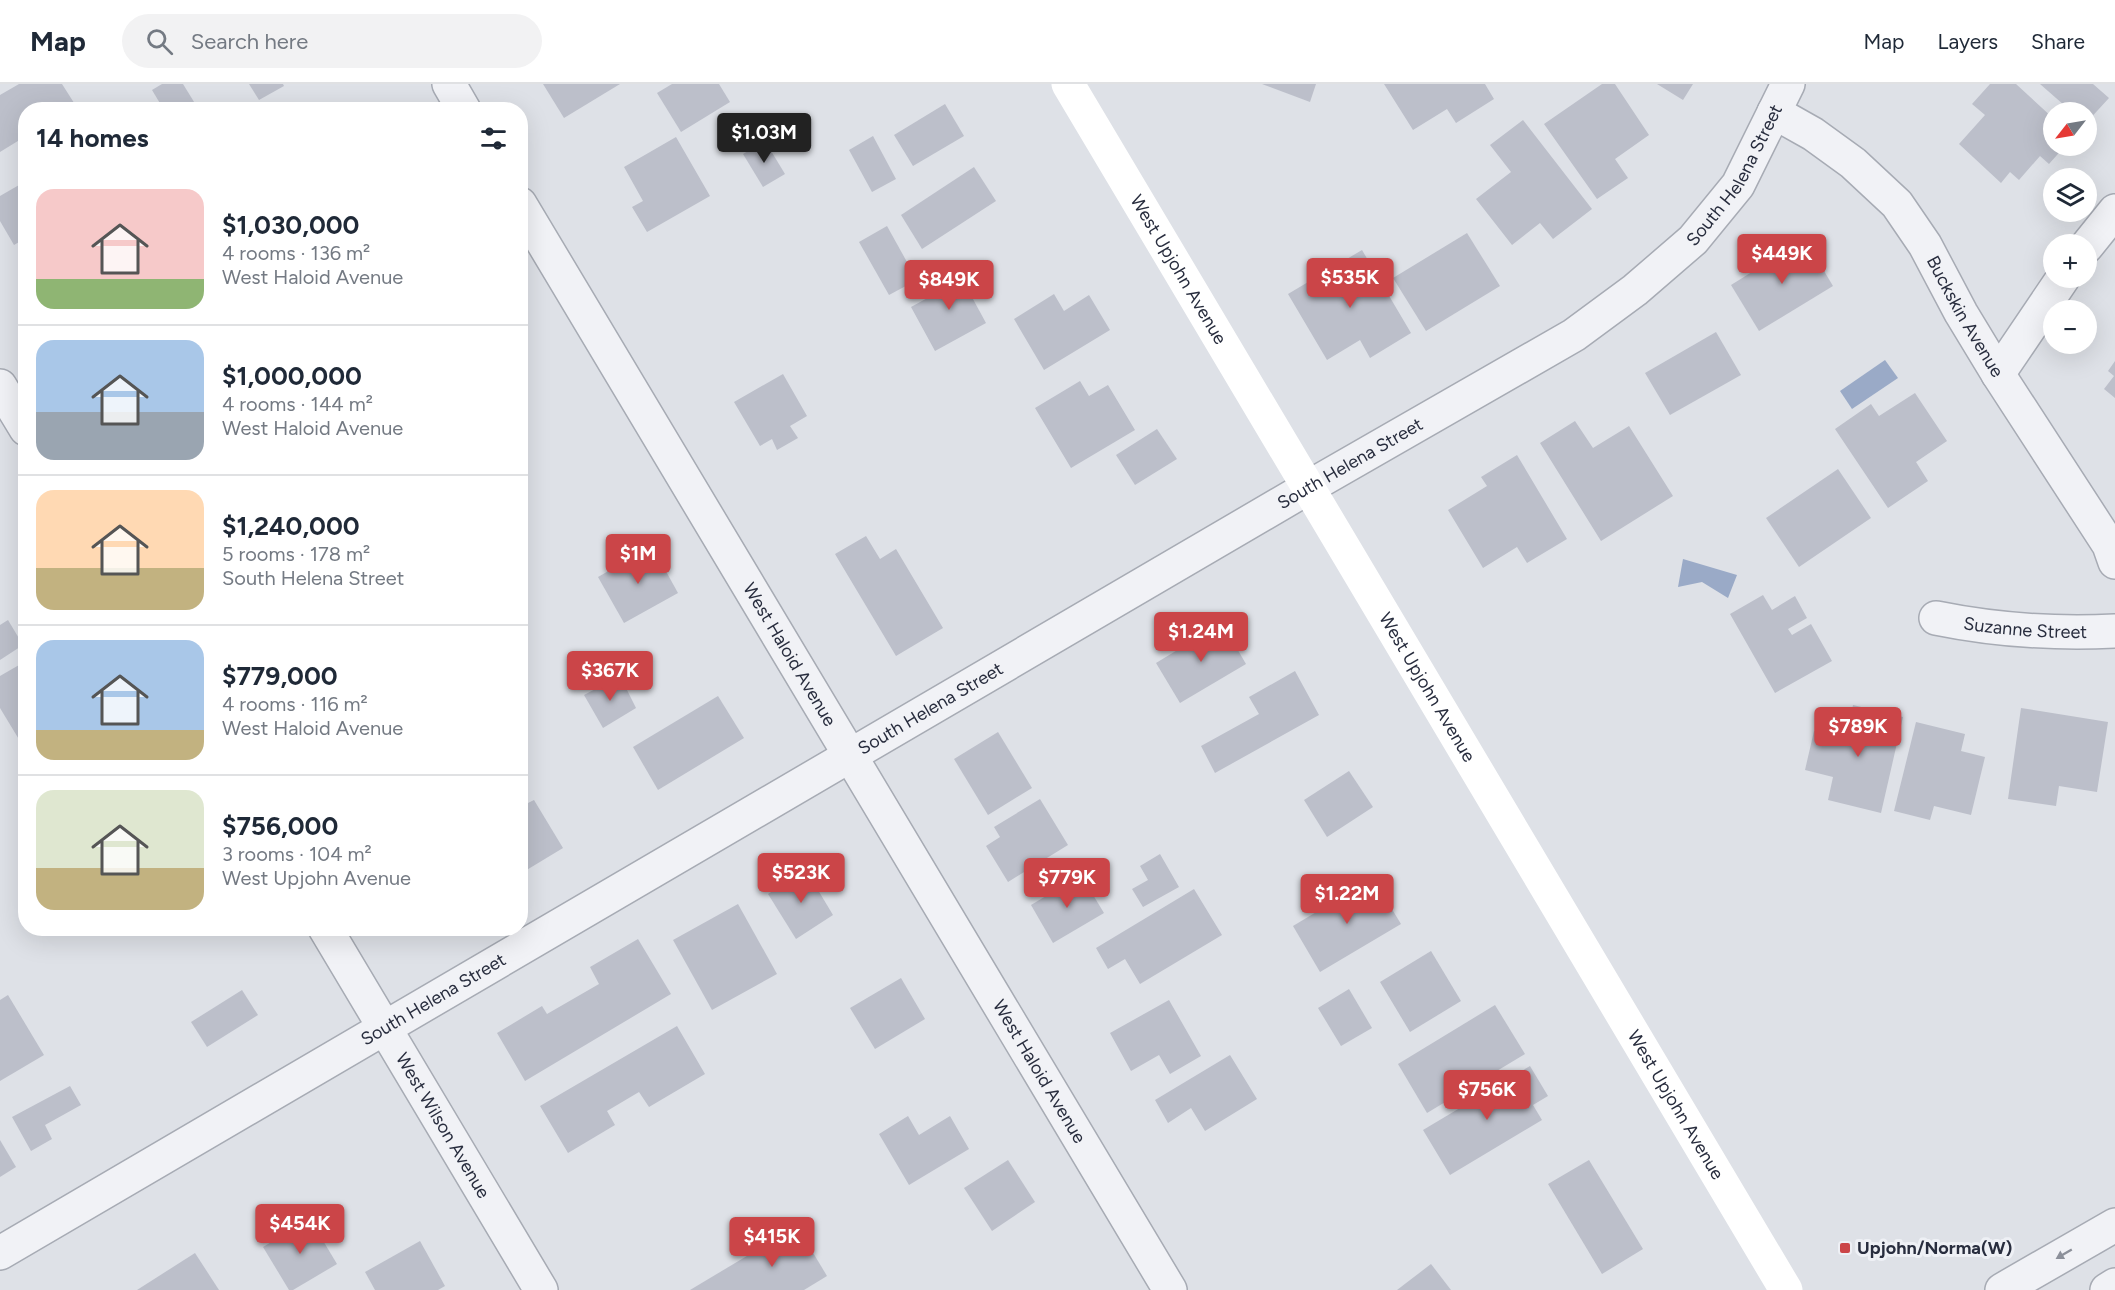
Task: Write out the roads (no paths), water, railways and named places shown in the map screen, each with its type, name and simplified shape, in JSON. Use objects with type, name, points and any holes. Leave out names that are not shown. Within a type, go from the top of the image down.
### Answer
[{"type":"main road","name":"West Upjohn Avenue","points":[[1068,84],[1786,1290]]},
{"type":"street","points":[[449,84],[459,102]]},
{"type":"street","name":"South Helena Street","points":[[0,1253],[1309,487],[1574,335],[1635,290],[1693,240],[1738,185],[1781,98]]},
{"type":"street","name":"Buckskin Avenue","points":[[1781,98],[1813,134],[1853,163],[1897,204],[1925,245],[1961,313],[1998,374],[2109,545],[2115,562]]},
{"type":"street","points":[[2096,234],[2115,211]]},
{"type":"street","name":"West Haloid Avenue","points":[[528,217],[1170,1290]]},
{"type":"street","points":[[1998,374],[2056,288]]},
{"type":"street","points":[[0,386],[18,416]]},
{"type":"street","name":"Suzanne Street","points":[[1936,618],[2000,628],[2076,633],[2115,631]]},
{"type":"street","name":"West Wilson Avenue","points":[[330,936],[542,1290]]},
{"type":"street","points":[[2002,1290],[2115,1225]]},
{"type":"street","points":[[2107,1290],[2115,1285]]},
{"type":"water","points":[[1885,360],[1898,378],[1852,409],[1840,391]]},
{"type":"water","points":[[1683,559],[1737,575],[1728,598],[1702,582],[1678,587]]},
{"type":"place","name":"Upjohn/Norma(W)","points":[[1845,1248]]}]
